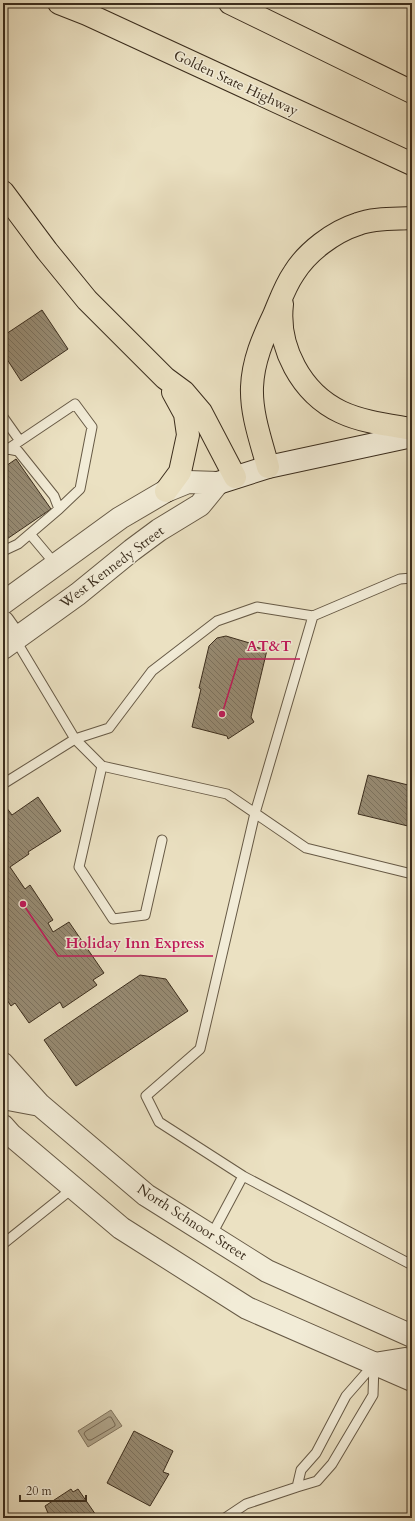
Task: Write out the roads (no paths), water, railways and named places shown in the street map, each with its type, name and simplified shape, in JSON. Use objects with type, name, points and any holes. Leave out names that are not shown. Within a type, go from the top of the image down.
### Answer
[{"type":"highway","name":"Golden State Highway","points":[[59,3],[87,14],[412,164]]},
{"type":"highway","points":[[230,3],[412,92]]},
{"type":"highway","points":[[3,192],[47,251],[87,300],[165,378],[184,392],[200,412],[227,480]]},
{"type":"highway","points":[[268,467],[254,415],[252,388],[254,366],[263,339],[294,273],[310,254],[332,236],[358,224],[389,219],[412,218]]},
{"type":"highway","points":[[283,294],[280,318],[283,336],[289,357],[302,380],[320,398],[340,412],[365,420],[412,429]]},
{"type":"highway","points":[[165,378],[185,414],[188,435],[180,472],[166,491]]},
{"type":"street","points":[[3,603],[120,518],[166,491],[188,482],[227,480],[268,467],[412,436]]},
{"type":"street","name":"West Kennedy Street","points":[[9,644],[78,594],[159,530],[188,514],[200,505],[227,480]]},
{"type":"street","points":[[3,622],[9,644]]},
{"type":"street","name":"North Schnoor Street","points":[[3,1064],[40,1105],[146,1195],[267,1271],[411,1332]]},
{"type":"street","points":[[3,1094],[8,1099],[40,1105]]},
{"type":"street","points":[[3,1126],[10,1135],[121,1228],[247,1308],[412,1380]]},
{"type":"street","points":[[374,1364],[405,1359],[412,1361]]},
{"type":"lane","points":[[3,551],[18,544],[59,510],[80,489],[92,427],[75,404],[5,450]]},
{"type":"lane","points":[[3,417],[20,441]]},
{"type":"lane","points":[[5,450],[18,451],[54,496],[59,510]]},
{"type":"lane","points":[[30,534],[56,564]]},
{"type":"lane","points":[[3,784],[75,739],[109,728],[152,671],[216,621],[257,607],[313,616],[400,579],[412,578]]},
{"type":"lane","points":[[313,616],[255,813],[200,1049],[146,1096],[159,1122],[243,1176],[412,1265]]},
{"type":"lane","points":[[9,644],[75,739],[102,766],[227,794],[306,848],[412,874]]},
{"type":"lane","points":[[102,766],[79,867],[113,919],[145,916],[162,840]]},
{"type":"lane","points":[[211,1236],[243,1176]]},
{"type":"lane","points":[[3,1244],[73,1188]]},
{"type":"lane","points":[[297,1487],[302,1470],[316,1453],[346,1396],[374,1364]]},
{"type":"lane","points":[[225,1518],[246,1504],[317,1481],[332,1464],[372,1395],[374,1364]]},
{"type":"water","points":[[111,1410],[122,1426],[88,1447],[78,1431]]},
{"type":"place","name":"AT&T","points":[[222,714]]},
{"type":"place","name":"Holiday Inn Express","points":[[23,904]]}]
